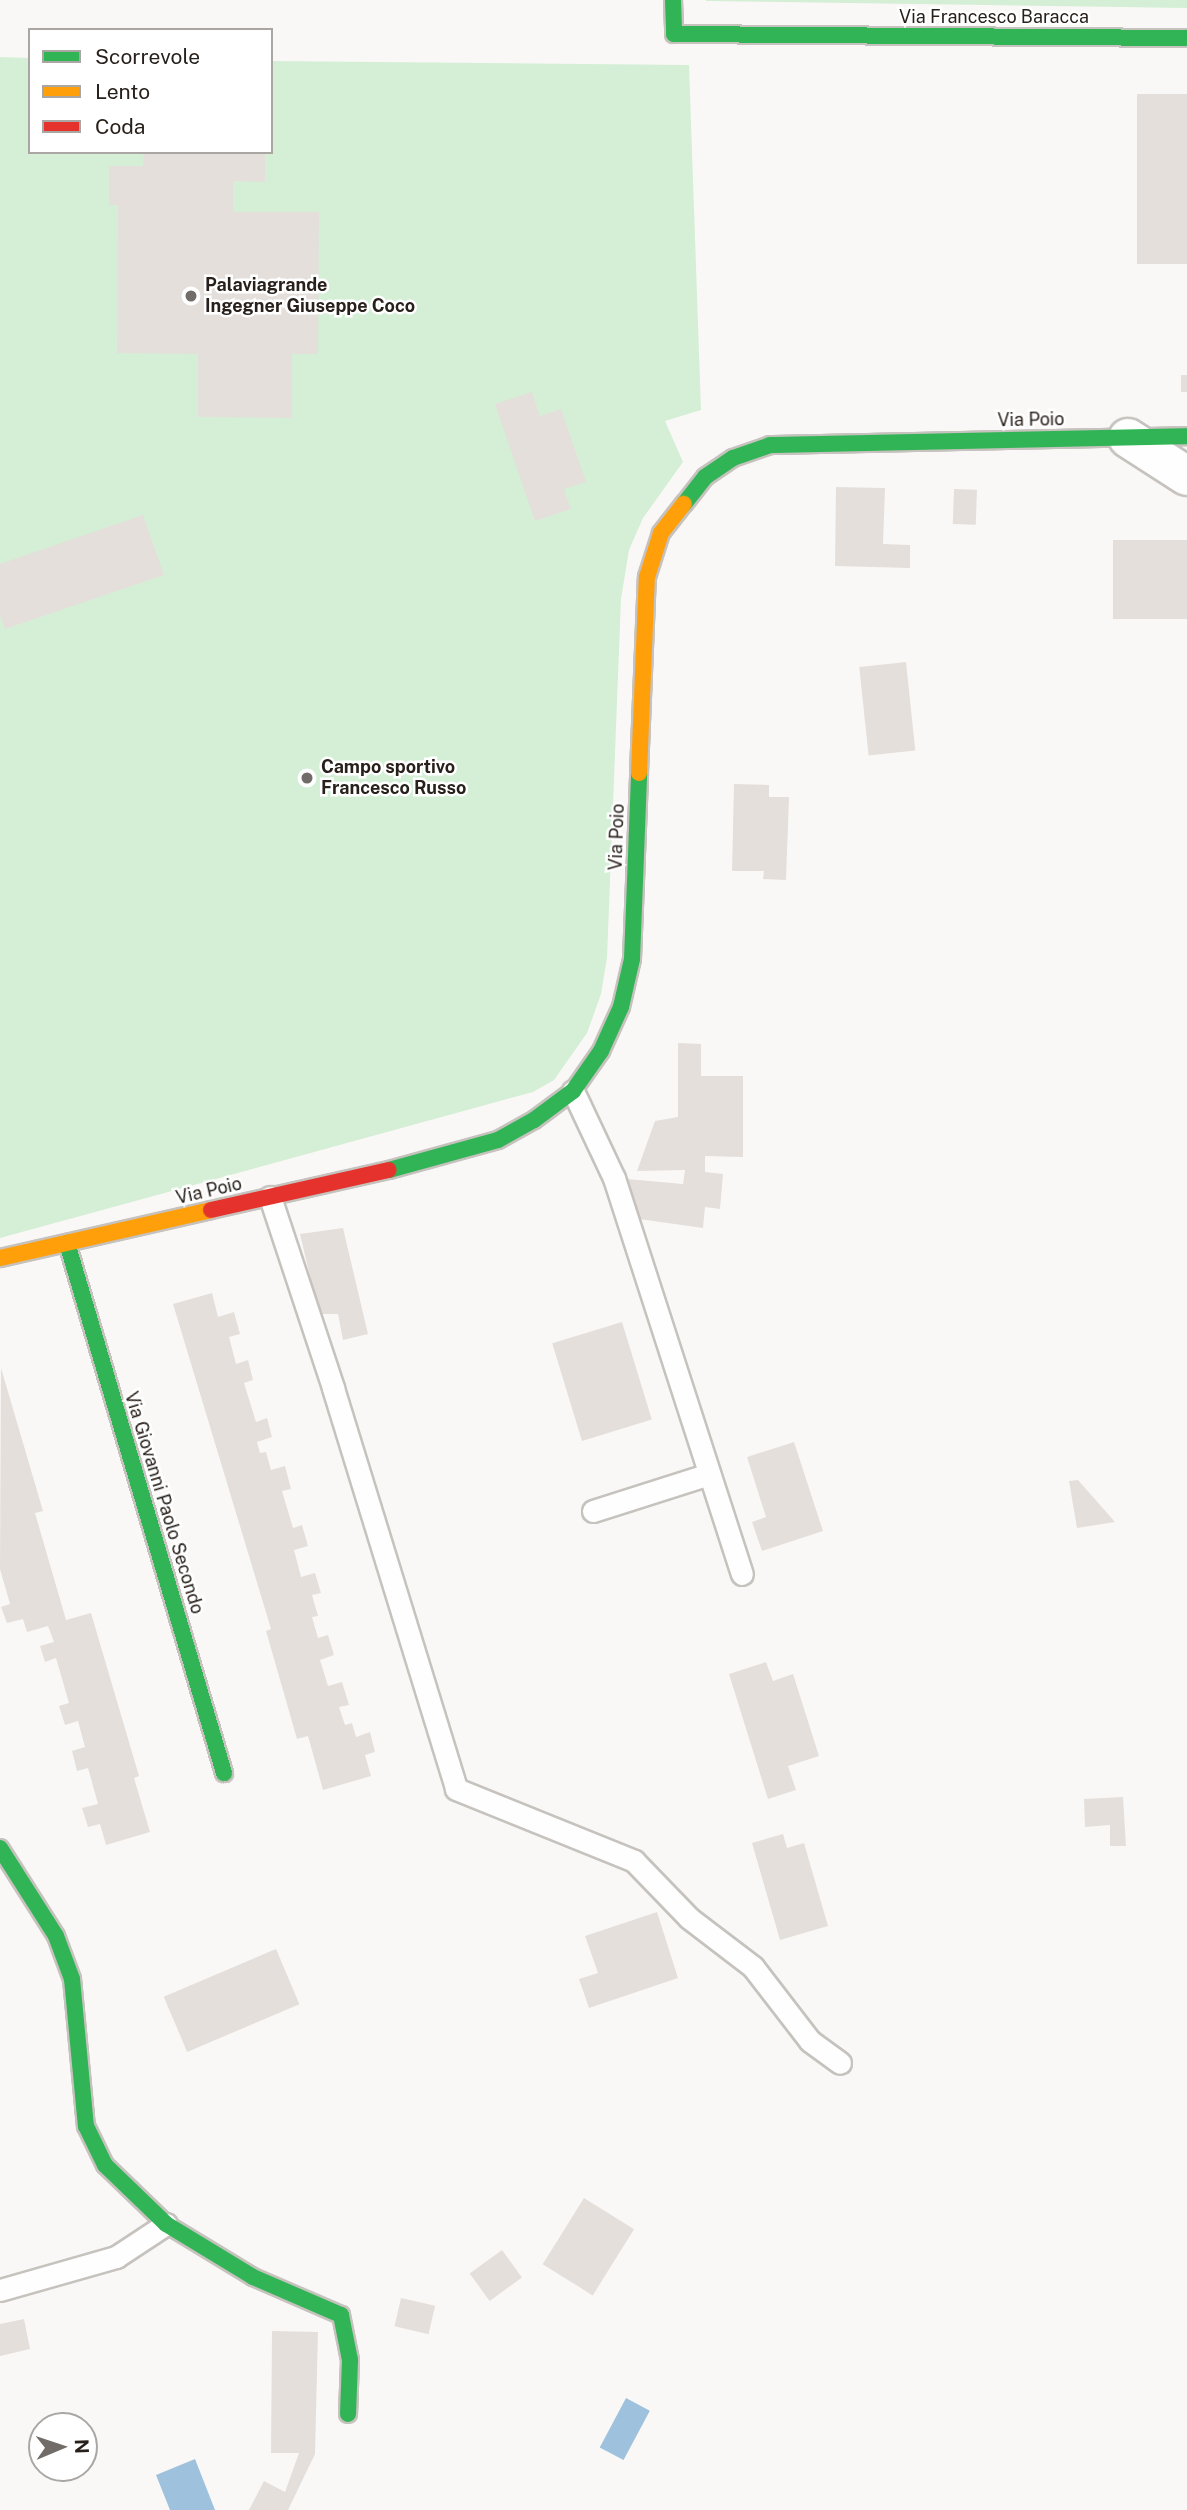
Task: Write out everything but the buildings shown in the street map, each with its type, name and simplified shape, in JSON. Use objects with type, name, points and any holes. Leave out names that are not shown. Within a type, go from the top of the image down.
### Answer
[{"type":"street","name":"Via Francesco Baracca","points":[[673,0],[674,34],[1187,38]]},
{"type":"street","name":"Via Poio","points":[[0,1258],[449,1156],[498,1140],[534,1120],[573,1091],[606,1040],[621,1007],[632,960],[647,577],[661,533],[681,503],[705,477],[733,458],[770,444],[1187,436]]},
{"type":"street","points":[[1128,438],[1187,476]]},
{"type":"street","name":"Via Giovanni Paolo Secondo","points":[[66,1243],[224,1773]]},
{"type":"street","points":[[0,1847],[56,1936],[72,1979],[86,2126],[105,2165],[166,2224],[253,2277],[341,2315],[350,2360],[348,2414]]},
{"type":"lane","points":[[573,1091],[614,1178],[742,1574]]},
{"type":"lane","points":[[270,1197],[456,1789],[634,1861],[689,1918],[753,1967],[810,2041],[840,2063]]},
{"type":"lane","points":[[593,1511],[709,1474]]},
{"type":"lane","points":[[0,2290],[116,2257],[166,2224]]},
{"type":"green space","points":[[1187,0],[1187,8],[706,1]]},
{"type":"green space","name":"Campo sportivo Francesco Russo","points":[[0,57],[28,58],[28,154],[273,154],[273,61],[689,65],[701,410],[665,421],[683,462],[643,518],[629,550],[621,599],[607,958],[601,994],[587,1033],[554,1080],[533,1092],[0,1238]]},
{"type":"water","points":[[626,2398],[650,2411],[624,2460],[600,2447]]},
{"type":"water","points":[[195,2459],[215,2510],[170,2510],[156,2475]]},
{"type":"traffic: fast","points":[[673,0],[674,34],[1187,38]]},
{"type":"traffic: fast","points":[[684,504],[705,477],[733,458],[770,445],[1187,436]]},
{"type":"traffic: fast","points":[[389,1170],[498,1140],[534,1120],[573,1091],[601,1051],[621,1007],[632,959],[639,773]]},
{"type":"traffic: fast","points":[[67,1243],[224,1773]]},
{"type":"traffic: fast","points":[[0,1848],[56,1936],[72,1979],[86,2126],[105,2165],[166,2224],[253,2277],[341,2315],[350,2360],[348,2414]]},
{"type":"traffic: slow","points":[[639,773],[647,577],[661,533],[684,504]]},
{"type":"traffic: slow","points":[[0,1258],[211,1210]]},
{"type":"traffic: jam","points":[[211,1210],[389,1170]]},
{"type":"place","name":"Palaviagrande Ingegner Giuseppe Coco","points":[[191,296]]},
{"type":"place","name":"Campo sportivo Francesco Russo","points":[[307,778]]}]
